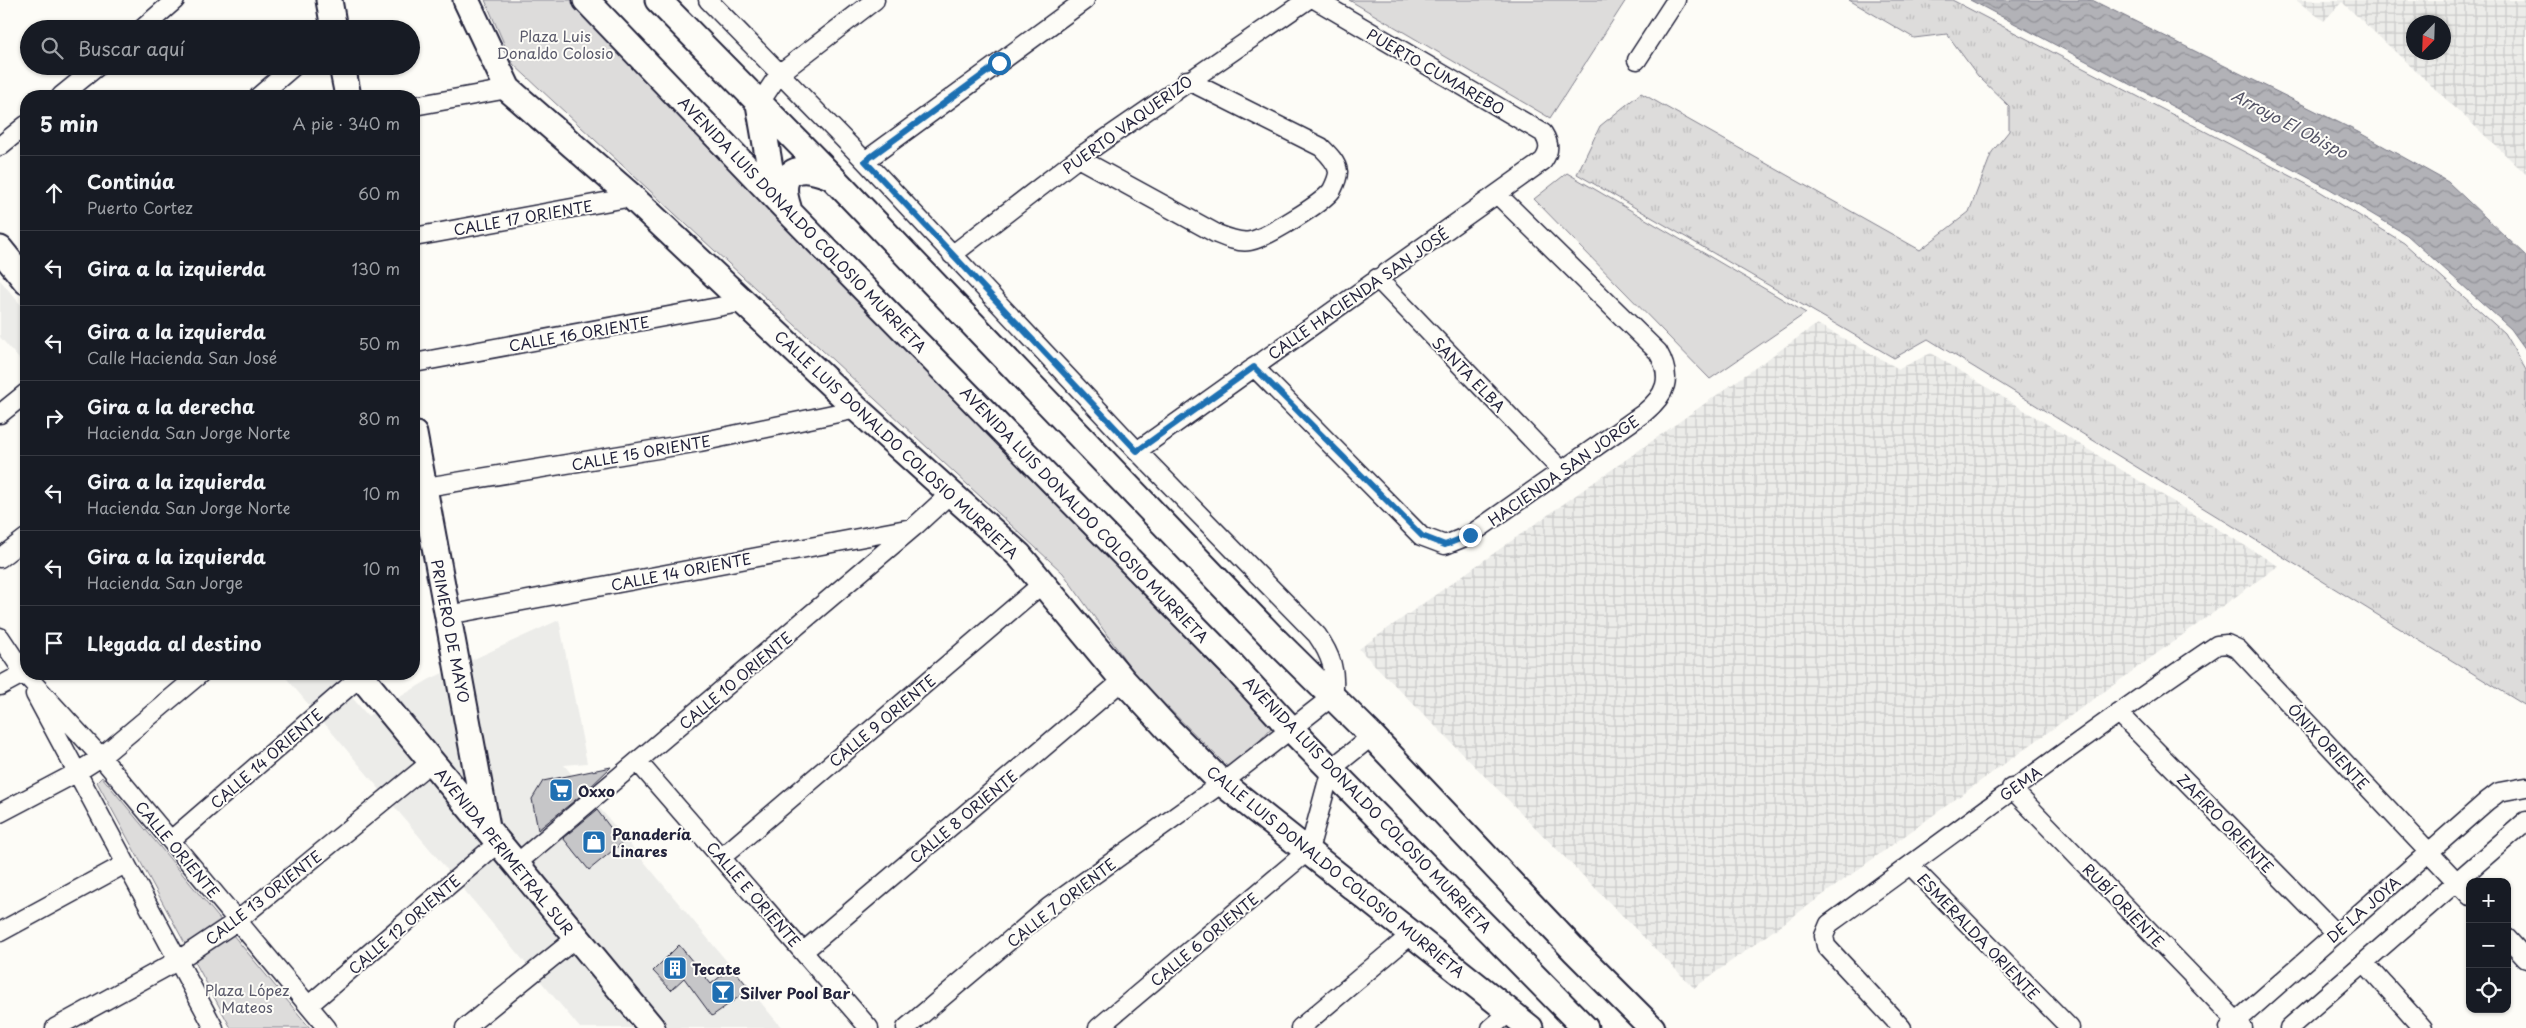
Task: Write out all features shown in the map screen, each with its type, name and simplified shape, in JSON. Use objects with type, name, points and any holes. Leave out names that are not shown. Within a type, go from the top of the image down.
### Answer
[{"type":"main road","points":[[329,0],[332,20]]},
{"type":"main road","name":"CALLE LUIS DONALDO COLOSIO MURRIETA","points":[[466,0],[508,89],[632,197],[857,409],[1019,555],[1123,680],[1168,730],[1222,783],[1309,850],[1530,1028]]},
{"type":"main road","name":"AVENIDA LUIS DONALDO COLOSIO MURRIETA","points":[[586,0],[782,205],[1192,623],[1291,729],[1585,1028]]},
{"type":"main road","points":[[658,0],[763,114],[832,177],[1271,636],[1372,736],[1562,938],[1652,1028]]},
{"type":"main road","points":[[344,75],[347,90]]},
{"type":"main road","points":[[720,140],[737,145],[746,145],[758,137],[763,114]]},
{"type":"main road","points":[[763,114],[782,205]]},
{"type":"main road","points":[[782,205],[784,182],[790,174],[799,170],[811,170],[832,177]]},
{"type":"main road","points":[[3,258],[20,275]]},
{"type":"main road","name":"PRIMERO DE MAYO","points":[[420,497],[448,615],[493,835]]},
{"type":"main road","name":"AVENIDA PERIMETRAL SUR","points":[[364,680],[493,835],[648,1027]]},
{"type":"street","points":[[153,20],[176,0]]},
{"type":"street","points":[[708,0],[865,161],[1137,451],[1316,635],[1328,652],[1334,668],[1335,683],[1332,696]]},
{"type":"street","points":[[763,114],[779,74],[875,0]]},
{"type":"street","points":[[865,161],[1085,0]]},
{"type":"street","name":"PUERTO VAQUERIZO","points":[[952,255],[1078,158],[1187,80],[1307,0]]},
{"type":"street","name":"PUERTO CUMAREBO","points":[[1316,0],[1543,134],[1549,147]]},
{"type":"street","points":[[1637,60],[1676,0]]},
{"type":"street","points":[[68,90],[87,75]]},
{"type":"street","points":[[266,90],[284,75]]},
{"type":"street","points":[[1078,158],[1217,234],[1234,240],[1248,242],[1269,234],[1324,198],[1332,190],[1338,172],[1334,162],[1321,147],[1187,80]]},
{"type":"street","points":[[420,105],[508,89]]},
{"type":"street","points":[[0,146],[20,130]]},
{"type":"street","name":"CALLE HACIENDA SAN JOSÉ","points":[[1137,451],[1376,278],[1498,195],[1543,161],[1549,147]]},
{"type":"street","name":"HACIENDA SAN JORGE","points":[[1254,367],[1422,536],[1445,545],[1470,535],[1655,404],[1664,391],[1666,379],[1665,364],[1658,352],[1498,195]]},
{"type":"street","name":"CALLE 17 ORIENTE","points":[[420,236],[632,197]]},
{"type":"street","name":"SANTA ELBA","points":[[1376,278],[1561,470]]},
{"type":"street","name":"CALLE 16 ORIENTE","points":[[420,362],[745,302]]},
{"type":"street","points":[[0,414],[20,398]]},
{"type":"street","name":"CALLE 15 ORIENTE","points":[[420,489],[700,442],[857,409]]},
{"type":"street","name":"CALLE 10 ORIENTE","points":[[516,864],[914,527],[951,493]]},
{"type":"street","name":"CALLE 14 ORIENTE","points":[[448,615],[914,527]]},
{"type":"street","points":[[0,558],[20,543]]},
{"type":"street","name":"CALLE 9 ORIENTE","points":[[722,857],[1042,584]]},
{"type":"street","name":"CALLE ORIENTE","points":[[0,636],[20,665]]},
{"type":"street","name":"GEMA","points":[[1902,1028],[1826,946],[1824,936],[1829,924],[2011,788],[2118,712],[2217,645],[2227,644]]},
{"type":"street","name":"ÓNIX ORIENTE","points":[[2227,644],[2238,649],[2245,656],[2466,892]]},
{"type":"street","points":[[0,686],[20,675]]},
{"type":"street","name":"CALLE ORIENTE","points":[[29,680],[76,773],[214,1028]]},
{"type":"street","name":"CALLE ORIENTE","points":[[32,680],[101,757],[237,921],[310,1005],[327,1028]]},
{"type":"street","points":[[0,813],[76,773],[101,757],[193,680]]},
{"type":"street","name":"CALLE 14 ORIENTE","points":[[171,840],[354,680]]},
{"type":"street","name":"CALLE 8 ORIENTE","points":[[804,951],[1123,680]]},
{"type":"street","name":"CALLE 7 ORIENTE","points":[[906,1028],[1049,907],[1222,783],[1332,696]]},
{"type":"street","name":"ZAFIRO ORIENTE","points":[[2118,712],[2335,933]]},
{"type":"street","points":[[1309,850],[1331,769],[1372,736]]},
{"type":"street","name":"CALLE 13 ORIENTE","points":[[55,1028],[177,961],[237,921],[431,762]]},
{"type":"street","name":"CALLE E ORIENTE","points":[[638,762],[804,951],[868,1028]]},
{"type":"street","name":"DE LA JOYA","points":[[2237,1026],[2335,933],[2500,792],[2526,787]]},
{"type":"street","name":"RUBÍ ORIENTE","points":[[2011,788],[2237,1026]]},
{"type":"street","points":[[2289,1028],[2526,821]]},
{"type":"street","name":"CALLE 12 ORIENTE","points":[[310,1005],[493,835]]},
{"type":"street","name":"CALLE 6 ORIENTE","points":[[1098,1028],[1309,850]]},
{"type":"street","points":[[0,932],[125,864]]},
{"type":"street","name":"ESMERALDA ORIENTE","points":[[1910,865],[2070,1028]]},
{"type":"street","points":[[1300,1028],[1412,934]]},
{"type":"street","points":[[465,1028],[576,938]]},
{"type":"street","points":[[2511,942],[2526,959]]},
{"type":"street","points":[[2365,962],[2423,1028]]},
{"type":"street","points":[[1492,1028],[1511,1011]]},
{"type":"shaded area","points":[[2296,0],[2526,0],[2526,174],[2342,2],[2324,21]]},
{"type":"shaded area","points":[[0,280],[20,304],[20,360],[0,337]]},
{"type":"shaded area","points":[[1817,324],[1899,369],[1931,353],[2278,566],[1694,988],[1359,649]]},
{"type":"shaded area","points":[[559,620],[587,763],[564,765],[782,1028],[580,1028],[288,680],[337,680],[368,716],[430,679]]},
{"type":"green space","name":"Plaza Luis Donaldo Colosio","points":[[485,0],[574,0],[1272,727],[1232,771],[1137,677],[1063,573],[513,64]]},
{"type":"green space","points":[[1349,0],[1626,0],[1550,118]]},
{"type":"green space","points":[[1849,0],[1952,0],[2316,189],[2404,243],[2504,333],[2526,370],[2526,706],[1928,339],[1894,358],[1577,174],[1600,126],[1641,93],[1920,250],[1969,212],[1992,152],[2009,131],[2009,106],[1978,76],[1947,34],[1914,38]]},
{"type":"green space","points":[[1567,173],[1806,313],[1710,379],[1534,199]]},
{"type":"green space","name":"Plaza López Mateos","points":[[102,777],[310,1028],[231,1028],[97,782]]},
{"type":"water","name":"Arroyo El Obispo","points":[[1970,0],[2092,0],[2358,132],[2448,182],[2526,256],[2526,350],[2511,329],[2407,235],[2330,189]]},
{"type":"building","name":"Oxxo","points":[[611,767],[584,793],[538,830],[532,799],[543,781]]},
{"type":"building","name":"Panadería Linares","points":[[597,810],[622,843],[589,870],[563,838]]},
{"type":"building","points":[[679,945],[711,984],[732,967],[750,989],[712,1016],[684,978],[671,990],[653,971]]},
{"type":"place","name":"Oxxo","points":[[561,790]]},
{"type":"place","name":"Panadería Linares","points":[[594,842]]},
{"type":"place","name":"Tecate","points":[[675,968]]},
{"type":"place","name":"Silver Pool Bar","points":[[723,992]]},
{"type":"route","points":[[999,63],[865,161],[1137,451],[1254,367],[1422,536],[1433,542],[1445,545],[1470,535]]}]
